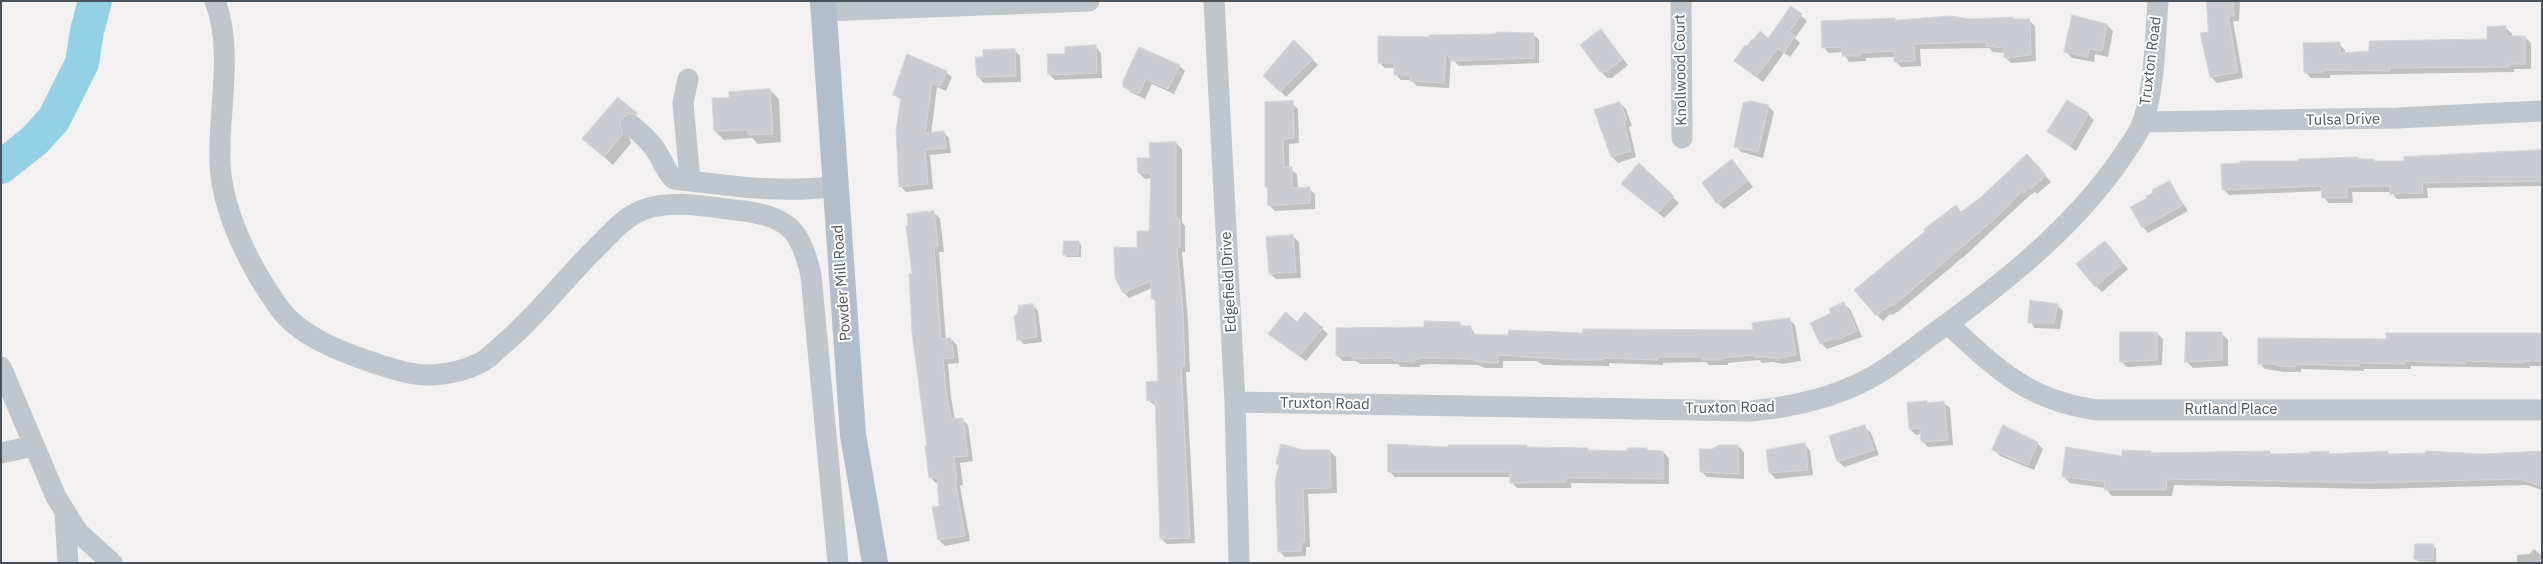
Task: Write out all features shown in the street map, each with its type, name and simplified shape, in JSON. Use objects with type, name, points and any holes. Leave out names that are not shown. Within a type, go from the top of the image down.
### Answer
[{"type":"main road","name":"Powder Mill Road","points":[[824,6],[853,434],[875,563]]},
{"type":"street","points":[[215,1],[219,11],[224,75],[219,160],[222,192],[244,248],[280,309],[292,323],[350,355],[398,371],[432,375],[460,370],[482,363],[511,338],[625,220],[641,210],[655,206],[692,206],[762,214],[793,230],[800,238],[806,252],[811,275],[838,563]]},
{"type":"street","points":[[824,6],[1090,1]]},
{"type":"street","name":"Edgefield Drive","points":[[1214,1],[1235,402],[1239,563]]},
{"type":"street","name":"Knollwood Court","points":[[1681,1],[1682,138]]},
{"type":"street","name":"Truxton Road","points":[[1235,402],[1750,411],[1780,408],[1823,396],[1870,378],[1948,324],[2010,274],[2088,202],[2110,174],[2143,122],[2150,92],[2158,1]]},
{"type":"street","points":[[688,79],[684,103],[690,181]]},
{"type":"street","name":"Tulsa Drive","points":[[2143,122],[2397,118],[2542,111]]},
{"type":"street","points":[[632,126],[645,136],[658,154],[664,170],[674,179],[775,190],[803,191],[837,186]]},
{"type":"street","points":[[651,144],[685,133]]},
{"type":"street","name":"Rutland Place","points":[[1948,324],[2016,383],[2058,403],[2088,409],[2542,410]]},
{"type":"street","points":[[1,367],[33,446],[65,513],[78,532],[112,563]]},
{"type":"street","points":[[1,453],[33,446]]},
{"type":"street","points":[[65,513],[68,563]]},
{"type":"building","points":[[2207,1],[2233,1],[2234,16],[2228,16],[2238,72],[2210,77],[2200,33],[2208,32]]},
{"type":"building","points":[[1791,6],[1802,14],[1789,32],[1795,36],[1784,53],[1778,48],[1756,77],[1734,61],[1745,45],[1747,46],[1760,31],[1768,38]]},
{"type":"building","points":[[2072,15],[2107,24],[2102,51],[2089,49],[2088,57],[2064,52]]},
{"type":"building","points":[[1950,16],[1970,19],[2013,17],[2014,19],[2030,19],[2031,55],[2004,58],[2004,48],[1986,46],[1986,42],[1914,44],[1915,61],[1894,62],[1894,51],[1860,53],[1860,56],[1842,56],[1841,47],[1822,48],[1821,21],[1895,18],[1895,20]]},
{"type":"building","points":[[2506,26],[2506,36],[2525,36],[2525,64],[2509,64],[2509,67],[2390,68],[2390,71],[2324,70],[2324,72],[2304,73],[2303,43],[2340,42],[2340,53],[2369,51],[2369,41],[2487,39],[2487,27]]},
{"type":"building","points":[[1601,29],[1623,59],[1606,72],[1600,72],[1580,45]]},
{"type":"building","points":[[1496,32],[1534,33],[1534,58],[1452,61],[1446,54],[1444,83],[1410,81],[1410,75],[1394,75],[1394,63],[1378,63],[1378,36],[1430,37],[1429,35],[1496,34]]},
{"type":"building","points":[[1294,40],[1313,59],[1280,92],[1263,76]]},
{"type":"building","points":[[1096,45],[1097,73],[1048,75],[1047,54],[1065,54],[1065,47]]},
{"type":"building","points":[[1139,47],[1180,65],[1168,89],[1146,79],[1139,94],[1123,87],[1123,81]]},
{"type":"building","points":[[1015,49],[1016,76],[977,77],[975,57],[983,57],[983,50]]},
{"type":"building","points":[[907,54],[947,71],[940,86],[932,83],[925,133],[944,131],[946,148],[925,150],[928,184],[899,187],[896,130],[901,98],[893,95]]},
{"type":"building","points":[[770,89],[773,134],[748,135],[748,130],[714,131],[712,98],[729,98],[729,92]]},
{"type":"building","points":[[618,97],[638,114],[628,114],[622,119],[620,125],[623,134],[604,157],[582,139]]},
{"type":"building","points":[[2067,100],[2089,113],[2070,146],[2047,132]]},
{"type":"building","points":[[1293,101],[1294,138],[1283,139],[1284,167],[1292,167],[1292,188],[1310,187],[1310,203],[1268,206],[1267,187],[1265,187],[1265,102]]},
{"type":"building","points":[[1751,101],[1769,105],[1758,152],[1734,147],[1743,103]]},
{"type":"building","points":[[1620,102],[1627,120],[1624,121],[1631,151],[1611,157],[1594,110]]},
{"type":"building","points":[[1176,142],[1176,219],[1180,219],[1180,247],[1177,247],[1183,313],[1185,366],[1181,366],[1190,538],[1160,539],[1155,400],[1147,401],[1146,382],[1158,381],[1155,299],[1151,299],[1151,281],[1123,293],[1115,278],[1114,247],[1137,248],[1137,231],[1149,231],[1151,173],[1138,173],[1137,158],[1150,158],[1149,143]]},
{"type":"building","points":[[2542,150],[2542,181],[2422,183],[2423,193],[2390,194],[2390,186],[2347,187],[2347,198],[2322,198],[2321,186],[2222,190],[2221,164],[2240,163],[2240,161],[2299,161],[2298,159],[2358,157],[2358,159],[2374,159],[2374,161],[2404,161],[2404,157]]},
{"type":"building","points":[[2027,154],[2046,175],[2031,189],[2029,187],[2024,193],[2022,191],[1998,216],[1893,306],[1891,305],[1884,309],[1876,316],[1854,290],[1925,231],[1924,229],[1956,205],[1961,212],[1981,197]]},
{"type":"building","points":[[1732,159],[1748,181],[1717,204],[1702,183]]},
{"type":"building","points":[[1639,163],[1674,196],[1658,213],[1621,184]]},
{"type":"building","points":[[2170,181],[2183,205],[2142,228],[2130,207],[2147,198],[2146,196],[2153,193],[2152,190]]},
{"type":"building","points":[[934,211],[938,246],[934,247],[941,339],[951,338],[954,358],[943,359],[946,390],[951,419],[963,418],[968,456],[954,457],[957,480],[955,480],[965,536],[938,540],[932,507],[939,506],[937,477],[929,478],[925,446],[927,446],[912,333],[909,274],[912,274],[906,226],[908,226],[907,214]]},
{"type":"building","points":[[1293,235],[1296,272],[1269,274],[1266,237]]},
{"type":"building","points":[[1064,241],[1079,241],[1078,255],[1063,255]]},
{"type":"building","points":[[2105,241],[2123,263],[2095,287],[2076,264]]},
{"type":"building","points":[[2030,300],[2058,304],[2054,323],[2028,323]]},
{"type":"building","points":[[1844,302],[1857,331],[1839,339],[1831,339],[1820,344],[1810,323],[1831,313],[1829,309]]},
{"type":"building","points":[[1033,304],[1037,337],[1017,340],[1014,316],[1019,313],[1018,306]]},
{"type":"building","points":[[1286,312],[1297,322],[1305,312],[1323,328],[1299,356],[1268,334]]},
{"type":"building","points":[[1790,318],[1796,355],[1776,359],[1776,357],[1768,358],[1768,356],[1755,358],[1755,355],[1722,358],[1722,360],[1702,360],[1702,357],[1658,357],[1658,360],[1603,358],[1603,360],[1575,360],[1498,355],[1498,363],[1478,362],[1470,359],[1422,358],[1414,360],[1415,362],[1394,361],[1394,358],[1352,359],[1352,356],[1336,356],[1336,328],[1424,327],[1424,321],[1460,322],[1460,326],[1471,326],[1471,334],[1508,335],[1509,330],[1583,333],[1583,329],[1753,330],[1752,323]]},
{"type":"building","points":[[2120,332],[2157,332],[2157,360],[2120,362]]},
{"type":"building","points":[[2186,332],[2222,332],[2222,360],[2185,362]]},
{"type":"building","points":[[2386,333],[2541,333],[2541,361],[2524,361],[2524,363],[2465,361],[2465,364],[2405,361],[2405,364],[2359,363],[2359,366],[2296,364],[2296,367],[2258,364],[2258,338],[2386,339]]},
{"type":"building","points":[[1927,401],[1927,403],[1944,401],[1948,440],[1921,442],[1920,428],[1909,429],[1907,403]]},
{"type":"building","points":[[1865,425],[1874,450],[1837,462],[1829,436]]},
{"type":"building","points":[[2003,425],[2038,442],[2028,465],[1992,450]]},
{"type":"building","points":[[1805,443],[1808,470],[1769,473],[1766,450]]},
{"type":"building","points":[[1281,444],[1304,450],[1330,450],[1331,488],[1303,489],[1305,542],[1301,542],[1301,551],[1278,552],[1275,481],[1279,465],[1276,464]]},
{"type":"building","points":[[1388,444],[1448,447],[1448,445],[1527,445],[1527,447],[1627,451],[1627,448],[1647,448],[1647,450],[1663,451],[1663,479],[1566,478],[1566,482],[1510,483],[1510,472],[1388,472]]},
{"type":"building","points":[[1719,445],[1738,445],[1739,474],[1700,472],[1699,449],[1712,449]]},
{"type":"building","points":[[2066,447],[2122,456],[2122,450],[2151,451],[2151,453],[2270,451],[2270,454],[2388,451],[2388,454],[2426,453],[2426,451],[2483,454],[2542,451],[2542,486],[2519,479],[2368,483],[2167,479],[2166,490],[2104,490],[2105,482],[2062,477]]},
{"type":"building","points":[[2415,544],[2434,544],[2433,560],[2414,559]]},
{"type":"waterway","points":[[1,167],[34,141],[54,119],[82,63],[87,31],[95,1]]}]
